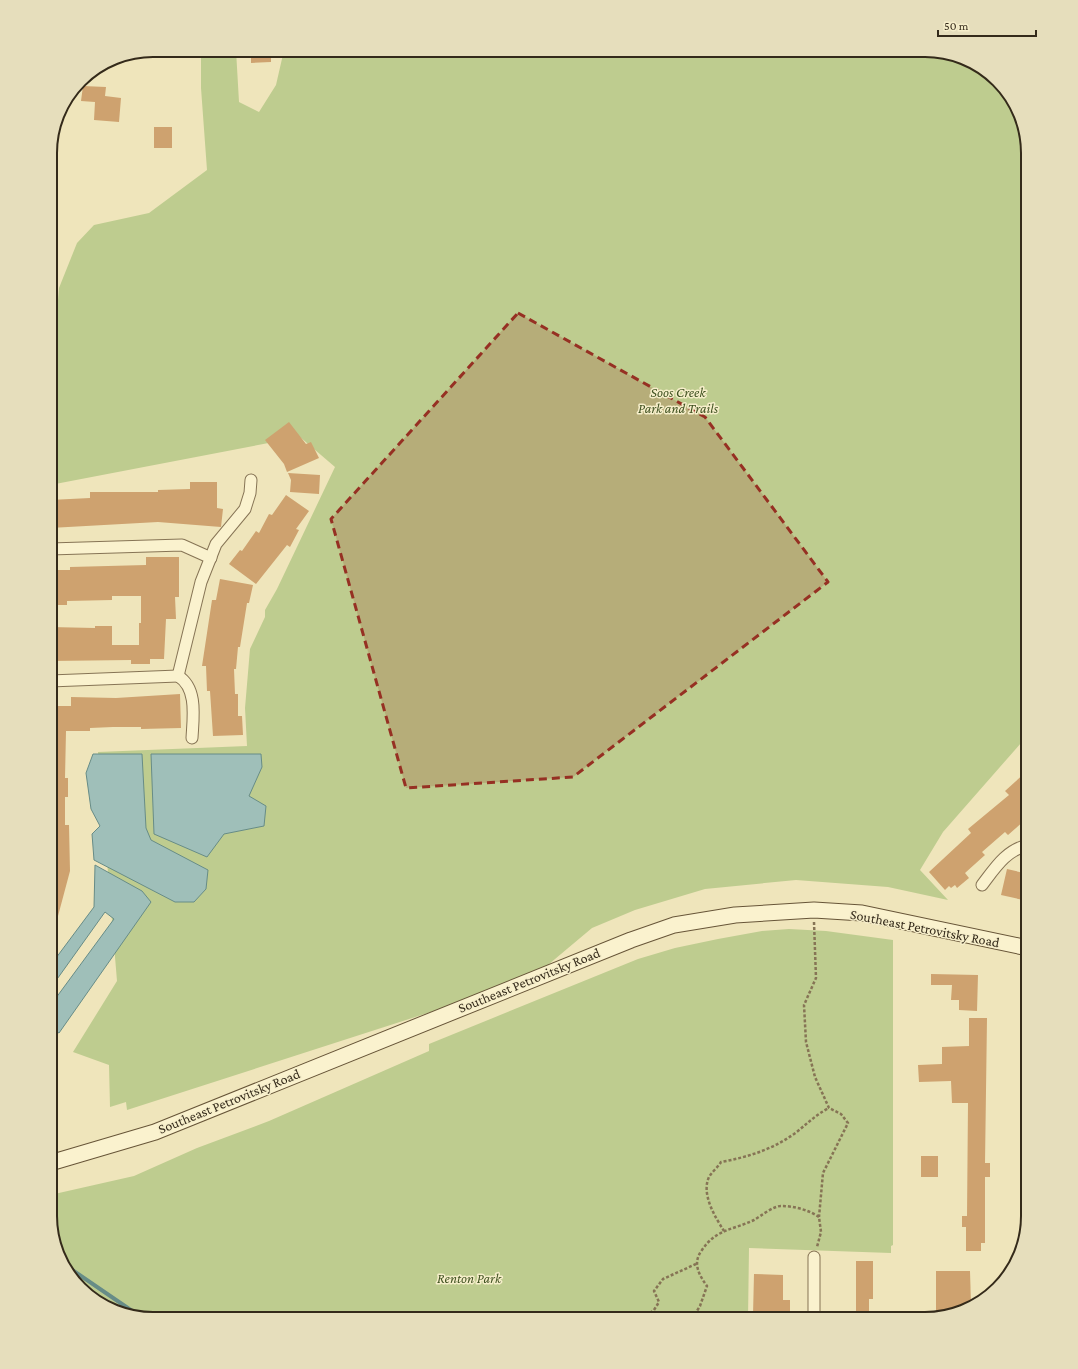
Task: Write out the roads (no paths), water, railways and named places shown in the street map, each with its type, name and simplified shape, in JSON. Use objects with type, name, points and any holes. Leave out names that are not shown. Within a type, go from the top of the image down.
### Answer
[{"type":"main road","name":"Southeast Petrovitsky Road","points":[[57,1160],[155,1132],[616,945],[667,928],[735,915],[814,910],[862,913],[1021,947]]},
{"type":"street","points":[[178,676],[201,582],[216,544],[245,509],[250,493],[251,480]]},
{"type":"street","points":[[57,549],[182,545],[210,558]]},
{"type":"street","points":[[57,681],[178,676],[183,679],[189,687],[192,696],[192,738]]},
{"type":"street","points":[[982,885],[1002,859],[1021,846]]},
{"type":"street","points":[[814,1257],[814,1312]]},
{"type":"water","points":[[93,754],[142,754],[146,828],[151,840],[208,870],[206,889],[194,902],[175,902],[94,860],[92,834],[100,826],[91,809],[86,773]]},
{"type":"water","points":[[151,754],[261,754],[262,767],[249,796],[266,806],[264,826],[224,834],[207,857],[154,834]]},
{"type":"water","points":[[95,865],[142,891],[151,902],[59,1033],[57,1032],[57,996],[114,919],[105,912],[57,979],[57,957],[94,907]]},
{"type":"waterway","points":[[76,1272],[130,1309]]},
{"type":"park label","name":"Soos Creek Park and Trails","points":[[678,400]]},
{"type":"park label","name":"Renton Park","points":[[469,1278]]}]
